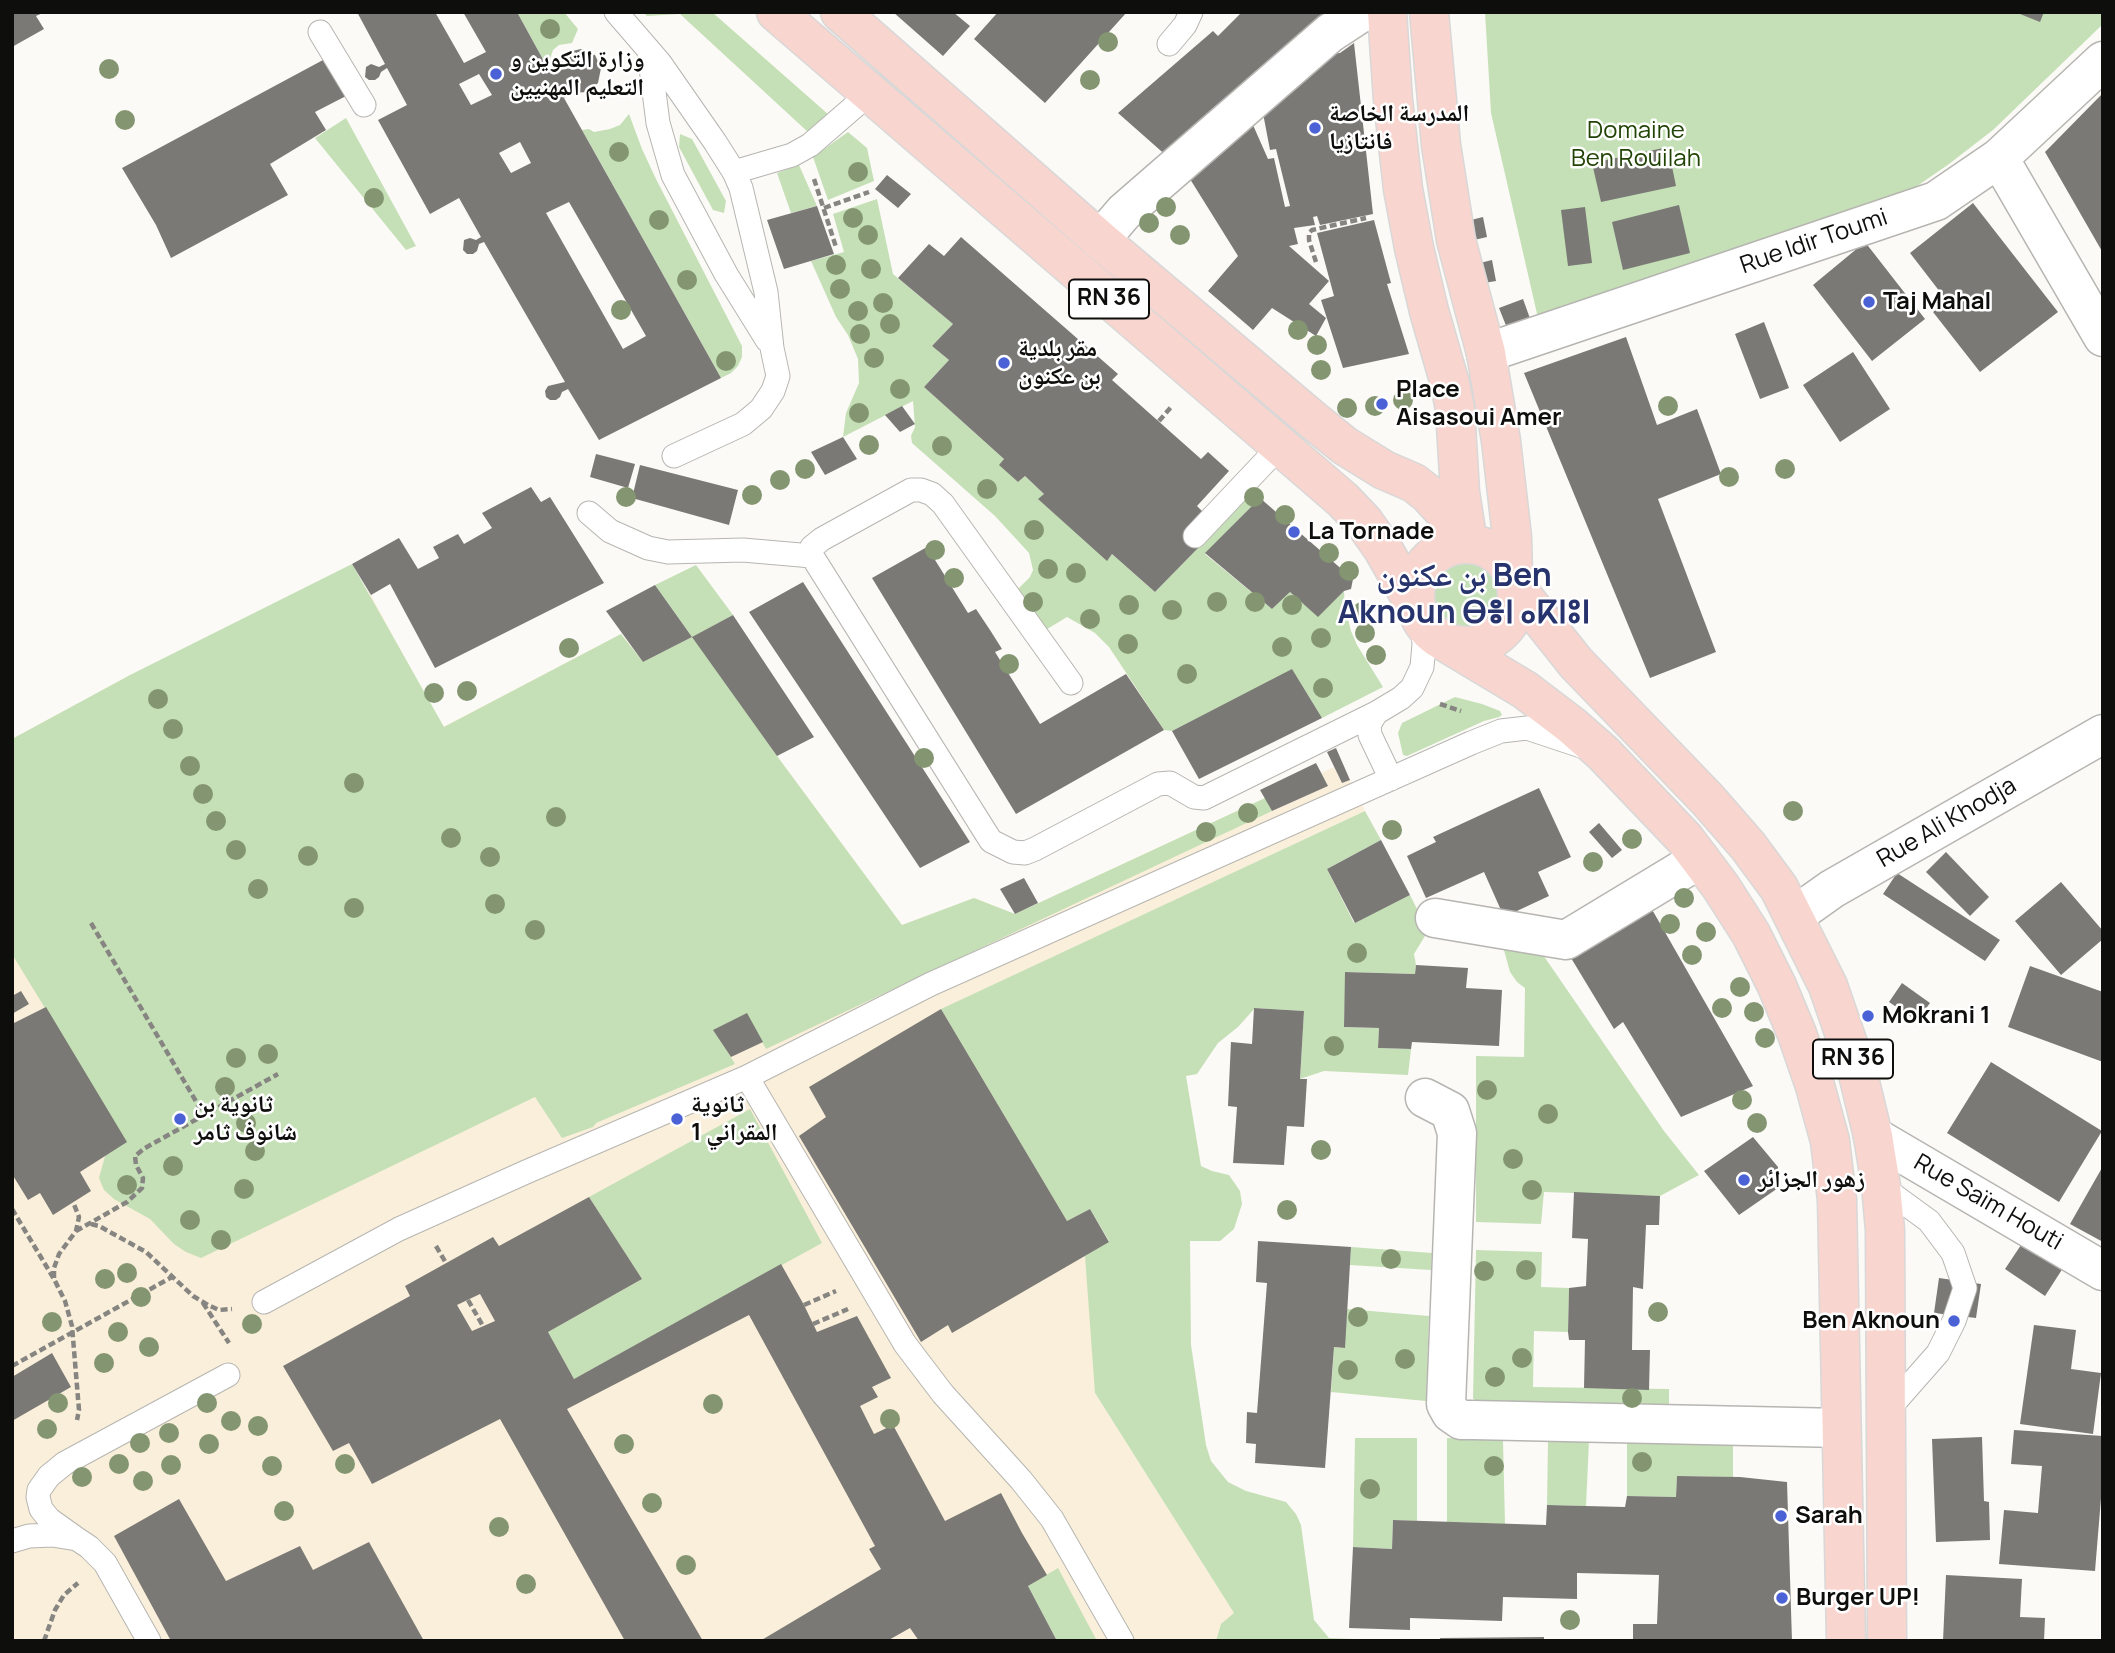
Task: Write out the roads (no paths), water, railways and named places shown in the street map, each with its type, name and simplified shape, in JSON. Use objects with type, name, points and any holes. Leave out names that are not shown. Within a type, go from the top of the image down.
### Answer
[{"type":"main road","name":"RN 36","points":[[776,12],[1342,500],[1364,522],[1384,549],[1428,623],[1525,690],[1603,753],[1685,839],[1721,887],[1751,934],[1777,986],[1815,1086],[1830,1141],[1838,1212],[1846,1641]]},
{"type":"main road","name":"RN 36","points":[[840,12],[1100,240],[1324,429],[1345,446],[1384,470],[1414,483],[1450,518],[1466,543],[1482,545],[1506,562],[1515,582],[1576,663],[1708,800],[1748,846],[1779,888],[1828,986],[1857,1070],[1873,1136],[1881,1186],[1885,1230],[1887,1641]]},
{"type":"main road","points":[[1387,12],[1403,189],[1417,260],[1450,384],[1466,543],[1438,551],[1419,575],[1415,590],[1428,623],[1461,646],[1469,646],[1492,639],[1503,630],[1517,604],[1506,475],[1486,353],[1452,217],[1441,145],[1429,12]]},
{"type":"main road","points":[[1384,470],[1413,472],[1426,469],[1449,454],[1457,443]]},
{"type":"street","points":[[1100,240],[1124,212],[1330,33],[1362,12]]},
{"type":"street","name":"Rue Idir Toumi","points":[[1486,353],[1937,201],[1999,158],[2103,61]]},
{"type":"street","points":[[1999,158],[2103,337]]},
{"type":"street","name":"Rue Ali Khodja","points":[[1794,916],[1832,889],[2103,734]]},
{"type":"street","points":[[1435,918],[1566,940],[1700,859]]},
{"type":"street","points":[[1425,1098],[1450,1111],[1457,1133],[1446,1404],[1451,1413],[1461,1420],[1841,1427]]},
{"type":"street","name":"Rue Saïm Houti","points":[[1873,1136],[2103,1270]]},
{"type":"lane","points":[[616,12],[648,49],[734,172],[741,188],[766,292],[778,376],[773,391],[761,409],[743,424],[674,456]]},
{"type":"lane","points":[[1169,44],[1185,25],[1191,12]]},
{"type":"lane","points":[[320,32],[364,105]]},
{"type":"lane","points":[[648,49],[658,123],[673,175],[726,274],[772,348]]},
{"type":"lane","points":[[734,172],[792,155],[838,122],[870,93]]},
{"type":"lane","points":[[1195,536],[1280,446]]},
{"type":"lane","points":[[1070,683],[943,504],[932,494],[911,490],[812,547],[812,556],[991,841],[1013,852],[1025,853],[1035,849],[1158,784],[1170,783],[1194,797],[1204,798],[1376,713],[1412,688],[1422,667],[1428,623]]},
{"type":"lane","points":[[589,513],[610,531],[648,548],[668,552],[743,550],[812,556]]},
{"type":"lane","points":[[1376,713],[1369,725],[1370,735],[1391,779]]},
{"type":"lane","points":[[264,1302],[399,1229],[747,1077],[931,984],[1501,731],[1527,728],[1603,753]]},
{"type":"lane","points":[[747,1077],[905,1344],[943,1394],[1021,1480],[1052,1519],[1122,1641]]},
{"type":"lane","points":[[1881,1186],[1929,1222],[1953,1253],[1965,1288],[1954,1321],[1938,1353],[1887,1411]]},
{"type":"lane","points":[[149,1641],[108,1569],[89,1547],[49,1519],[41,1509],[39,1490],[49,1476],[65,1463],[228,1375]]},
{"type":"lane","points":[[12,1541],[29,1536],[51,1535],[76,1539]]},
{"type":"place","name":"وزارة التكوين و التعليم المهنيين","points":[[496,74]]},
{"type":"place","name":"المدرسة الخاصة فانتازيا","points":[[1315,128]]},
{"type":"place","name":"Taj Mahal","points":[[1869,302]]},
{"type":"place","name":"مقر بلدية بن عكنون","points":[[1004,363]]},
{"type":"place","name":"Place Aisasoui Amer","points":[[1382,404]]},
{"type":"place","name":"La Tornade","points":[[1294,532]]},
{"type":"place","name":"Mokrani 1","points":[[1868,1016]]},
{"type":"place","name":"ثانوية بن شانوف ثامر","points":[[180,1119]]},
{"type":"place","name":"ثانوية المقراني 1","points":[[677,1119]]},
{"type":"place","name":"زهور الجزائر","points":[[1744,1180]]},
{"type":"place","name":"Ben Aknoun","points":[[1954,1321]]},
{"type":"place","name":"Sarah","points":[[1781,1516]]},
{"type":"place","name":"Burger UP!","points":[[1782,1598]]},
{"type":"district","name":"بن عكنون Ben Aknoun ⴱⴻⵏ ⴰⴽⵏⵓⵏ","points":[[1464,596]]},
{"type":"park label","name":"Domaine Ben Rouilah","points":[[1636,145]]}]
